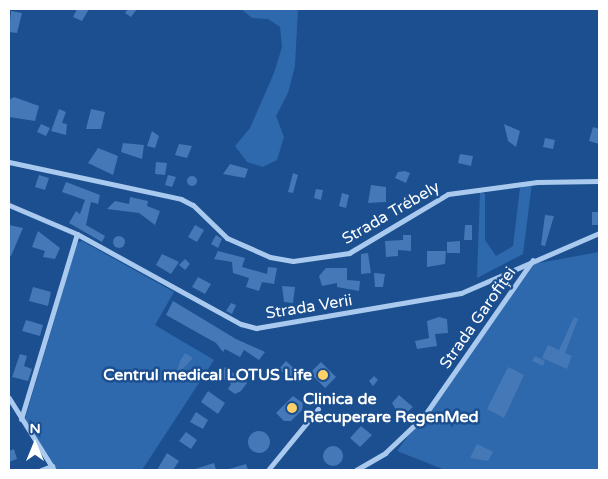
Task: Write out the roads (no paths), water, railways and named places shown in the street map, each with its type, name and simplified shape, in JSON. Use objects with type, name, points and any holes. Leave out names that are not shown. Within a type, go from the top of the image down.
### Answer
[{"type":"street","name":"Strada Trébely","points":[[9,162],[181,199],[193,205],[227,238],[270,257],[293,261],[349,253],[448,194],[537,182],[599,182]]},
{"type":"street","name":"Strada Verii","points":[[9,205],[77,234],[241,324],[256,328],[461,293],[533,260],[599,234]]},
{"type":"street","points":[[21,419],[77,234]]},
{"type":"street","name":"Strada Garofiței","points":[[356,470],[385,454],[424,416],[533,260]]},
{"type":"street","points":[[9,398],[53,468],[41,470]]},
{"type":"street","points":[[268,470],[318,409]]},
{"type":"place","name":"Centrul medical LOTUS Life","points":[[323,375]]},
{"type":"place","name":"Clinica de Recuperare RegenMed","points":[[292,408]]}]
